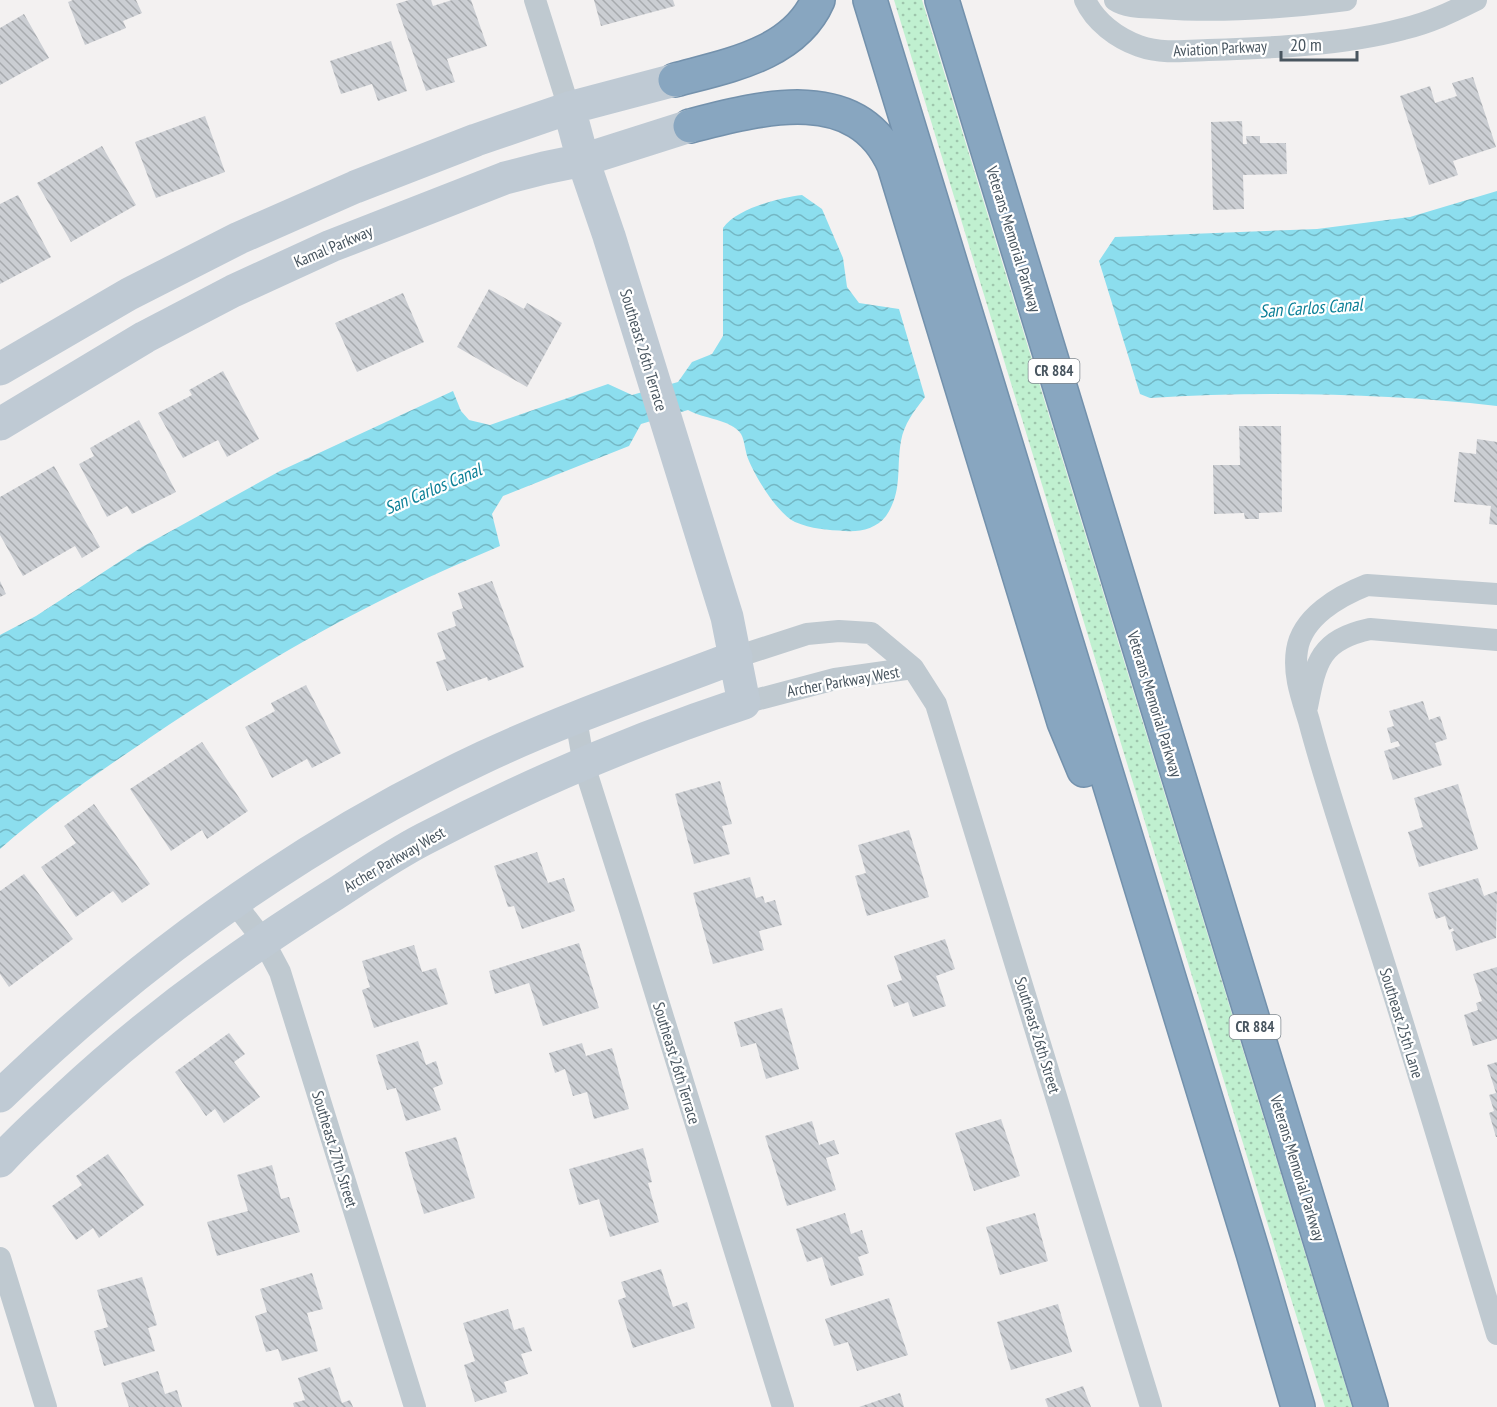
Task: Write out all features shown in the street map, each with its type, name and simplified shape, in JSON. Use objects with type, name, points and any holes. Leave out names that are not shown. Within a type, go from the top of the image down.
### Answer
[{"type":"highway","points":[[675,80],[762,54],[789,36],[812,13],[818,0]]},
{"type":"highway","points":[[870,0],[1253,1252],[1298,1407]]},
{"type":"highway","name":"Veterans Memorial Parkway","points":[[942,0],[1371,1407]]},
{"type":"highway","points":[[690,126],[736,114],[794,107],[816,108],[844,114],[869,130],[886,146],[894,165],[1064,722],[1164,966]]},
{"type":"street","name":"Southeast 26th Terrace","points":[[535,0],[727,617],[744,703]]},
{"type":"street","name":"Aviation Parkway","points":[[1085,0],[1102,24],[1117,36],[1156,51],[1228,50],[1347,40],[1414,26],[1476,0]]},
{"type":"street","points":[[1115,0],[1142,7],[1182,10],[1269,9],[1346,0]]},
{"type":"street","points":[[0,369],[129,294],[238,238],[355,187],[476,140],[568,108],[675,80]]},
{"type":"street","name":"Kamal Parkway","points":[[0,424],[145,337],[233,291],[331,246],[506,178],[583,160],[690,126]]},
{"type":"street","name":"Southeast 25th Lane","points":[[1497,594],[1367,585],[1345,595],[1321,611],[1308,625],[1297,649],[1296,677],[1497,1334]]},
{"type":"street","points":[[1306,712],[1313,675],[1319,660],[1329,646],[1351,633],[1370,629],[1497,640]]},
{"type":"street","name":"Archer Parkway West","points":[[0,1096],[34,1062],[127,981],[191,932],[278,872],[379,811],[484,757],[736,657],[807,634],[871,633],[913,668]]},
{"type":"street","name":"Archer Parkway West","points":[[0,1161],[119,1048],[176,1003],[263,940],[423,840],[584,765],[704,716],[835,679],[913,668]]},
{"type":"street","name":"Southeast 26th Street","points":[[913,668],[936,704],[1151,1407]]},
{"type":"street","name":"Southeast 26th Terrace","points":[[576,719],[584,765],[783,1407]]},
{"type":"street","name":"Southeast 27th Street","points":[[234,902],[263,940],[280,972],[415,1407]]},
{"type":"street","points":[[0,1258],[46,1407]]},
{"type":"green space","points":[[894,0],[922,0],[1352,1407],[1325,1407]]},
{"type":"water","name":"San Carlos Canal","points":[[1497,191],[1497,406],[1410,398],[1324,394],[1237,394],[1150,398],[1140,394],[1099,261],[1115,237],[1317,229],[1410,217]]},
{"type":"water","name":"San Carlos Canal","points":[[802,195],[822,209],[843,258],[847,287],[859,303],[899,309],[925,397],[904,429],[895,498],[882,520],[867,529],[851,531],[820,529],[795,522],[788,518],[768,495],[749,461],[741,434],[731,425],[688,410],[641,424],[629,446],[503,496],[492,514],[500,546],[422,581],[330,627],[203,702],[51,807],[0,849],[0,635],[36,616],[142,547],[280,471],[453,391],[461,411],[469,420],[490,425],[608,384],[632,395],[678,382],[692,362],[712,354],[723,336],[723,228],[729,221],[748,210],[771,201]]},
{"type":"building","points":[[73,0],[136,0],[142,13],[123,21],[126,28],[85,45],[68,2]]},
{"type":"building","points":[[409,0],[431,0],[433,6],[452,0],[471,0],[487,46],[447,59],[455,82],[426,91],[396,4]]},
{"type":"building","points":[[594,0],[673,0],[675,6],[601,26]]},
{"type":"building","points":[[24,14],[49,58],[0,85],[0,28]]},
{"type":"building","points":[[391,41],[407,91],[378,101],[372,84],[341,94],[330,61]]},
{"type":"building","points":[[1473,77],[1496,147],[1453,161],[1458,175],[1429,185],[1400,96],[1430,86],[1435,103],[1457,96],[1452,83]]},
{"type":"building","points":[[205,116],[225,172],[156,198],[135,142]]},
{"type":"building","points":[[1242,121],[1243,144],[1247,144],[1246,136],[1260,136],[1260,143],[1286,143],[1287,174],[1243,175],[1244,209],[1213,210],[1211,122]]},
{"type":"building","points":[[102,146],[136,205],[71,242],[37,183]]},
{"type":"building","points":[[18,195],[51,257],[0,284],[0,204]]},
{"type":"building","points":[[489,289],[524,309],[527,303],[562,323],[527,387],[457,347]]},
{"type":"building","points":[[403,293],[424,342],[357,372],[335,323]]},
{"type":"building","points":[[223,371],[259,439],[227,457],[218,440],[183,458],[158,413],[192,395],[189,390]]},
{"type":"building","points":[[139,420],[176,492],[132,514],[127,506],[107,517],[79,464],[94,456],[90,448]]},
{"type":"building","points":[[1239,426],[1281,426],[1282,512],[1259,513],[1259,519],[1245,519],[1244,513],[1214,514],[1213,465],[1240,465]]},
{"type":"building","points":[[1477,439],[1497,442],[1497,525],[1489,524],[1491,506],[1454,502],[1459,452],[1476,454]]},
{"type":"building","points":[[54,466],[100,547],[82,558],[75,546],[23,576],[0,535],[0,497]]},
{"type":"building","points":[[0,581],[6,594],[0,597]]},
{"type":"building","points":[[492,581],[524,667],[488,681],[487,677],[447,691],[436,662],[446,659],[437,633],[456,626],[452,612],[463,608],[458,593]]},
{"type":"building","points":[[306,685],[341,753],[312,768],[307,759],[272,778],[245,727],[275,711],[271,703]]},
{"type":"building","points":[[1423,701],[1429,720],[1440,716],[1447,739],[1435,743],[1442,765],[1393,780],[1384,751],[1400,746],[1398,741],[1391,743],[1387,728],[1394,726],[1389,711]]},
{"type":"building","points":[[202,742],[248,811],[207,839],[202,830],[171,851],[130,789]]},
{"type":"building","points":[[720,781],[732,824],[722,826],[730,854],[694,864],[675,794]]},
{"type":"building","points":[[1458,784],[1478,849],[1419,867],[1408,832],[1423,827],[1414,798]]},
{"type":"building","points":[[94,804],[150,884],[122,903],[113,891],[76,917],[41,867],[76,843],[64,826]]},
{"type":"building","points":[[909,830],[929,897],[867,916],[855,876],[866,873],[858,845]]},
{"type":"building","points":[[537,852],[548,883],[564,878],[575,911],[522,929],[514,906],[508,907],[494,866]]},
{"type":"building","points":[[24,874],[73,939],[9,987],[0,974],[0,891]]},
{"type":"building","points":[[750,877],[756,898],[763,896],[765,903],[775,900],[782,925],[759,931],[764,950],[713,964],[693,893]]},
{"type":"building","points":[[1478,878],[1484,896],[1497,891],[1496,938],[1456,951],[1451,932],[1454,931],[1453,928],[1449,930],[1445,916],[1436,919],[1428,893]]},
{"type":"building","points":[[945,939],[955,969],[936,976],[946,1006],[913,1017],[908,1002],[894,1007],[887,985],[902,980],[894,956]]},
{"type":"building","points":[[579,943],[599,1008],[543,1026],[529,983],[495,994],[489,971]]},
{"type":"building","points":[[414,945],[422,972],[436,968],[448,1004],[374,1028],[362,990],[370,987],[362,961]]},
{"type":"building","points":[[1497,967],[1497,1039],[1473,1046],[1464,1015],[1478,1010],[1476,1003],[1482,1001],[1473,974]]},
{"type":"building","points":[[782,1008],[799,1069],[766,1079],[756,1043],[741,1047],[734,1022]]},
{"type":"building","points":[[229,1033],[245,1054],[234,1062],[260,1097],[224,1123],[215,1109],[206,1116],[175,1072]]},
{"type":"building","points":[[418,1041],[426,1065],[436,1061],[443,1084],[433,1088],[441,1110],[406,1121],[396,1088],[387,1090],[376,1055]]},
{"type":"building","points":[[582,1043],[586,1056],[612,1048],[629,1109],[594,1119],[587,1092],[573,1096],[565,1069],[555,1073],[549,1053]]},
{"type":"building","points":[[1497,1062],[1496,1137],[1489,1113],[1494,1111],[1489,1095],[1496,1093],[1487,1065]]},
{"type":"building","points":[[1001,1119],[1020,1176],[974,1191],[955,1133]]},
{"type":"building","points":[[812,1121],[819,1145],[834,1140],[839,1154],[826,1158],[836,1190],[787,1206],[765,1136]]},
{"type":"building","points":[[456,1137],[475,1198],[424,1214],[405,1152]]},
{"type":"building","points":[[643,1148],[652,1182],[648,1183],[659,1222],[610,1237],[599,1199],[579,1205],[569,1169]]},
{"type":"building","points":[[108,1154],[144,1205],[99,1238],[93,1228],[76,1240],[52,1206],[82,1185],[76,1176]]},
{"type":"building","points":[[272,1165],[281,1199],[289,1197],[300,1232],[217,1256],[207,1222],[248,1211],[237,1175]]},
{"type":"building","points":[[845,1213],[851,1234],[862,1230],[869,1253],[858,1257],[864,1275],[831,1286],[822,1257],[807,1262],[796,1229]]},
{"type":"building","points":[[1035,1213],[1048,1261],[1000,1275],[986,1227]]},
{"type":"building","points":[[661,1269],[673,1307],[687,1302],[695,1328],[633,1348],[618,1300],[626,1297],[621,1282]]},
{"type":"building","points":[[312,1273],[323,1309],[307,1313],[318,1351],[282,1361],[278,1349],[266,1352],[255,1316],[267,1312],[260,1289]]},
{"type":"building","points":[[142,1277],[157,1325],[148,1328],[155,1351],[104,1366],[94,1331],[108,1327],[97,1290]]},
{"type":"building","points":[[889,1298],[908,1355],[857,1371],[848,1342],[834,1346],[825,1319]]},
{"type":"building","points":[[1058,1304],[1072,1352],[1011,1370],[997,1322]]},
{"type":"building","points":[[508,1309],[514,1330],[524,1327],[532,1351],[521,1354],[528,1374],[504,1382],[507,1392],[475,1402],[464,1365],[475,1361],[463,1323]]},
{"type":"building","points":[[330,1367],[342,1403],[350,1400],[353,1407],[294,1407],[293,1403],[305,1400],[298,1378]]},
{"type":"building","points":[[158,1371],[165,1394],[177,1390],[182,1407],[129,1407],[121,1383]]},
{"type":"building","points":[[1083,1386],[1091,1407],[1048,1407],[1045,1399]]},
{"type":"building","points":[[900,1393],[904,1407],[859,1407]]}]
